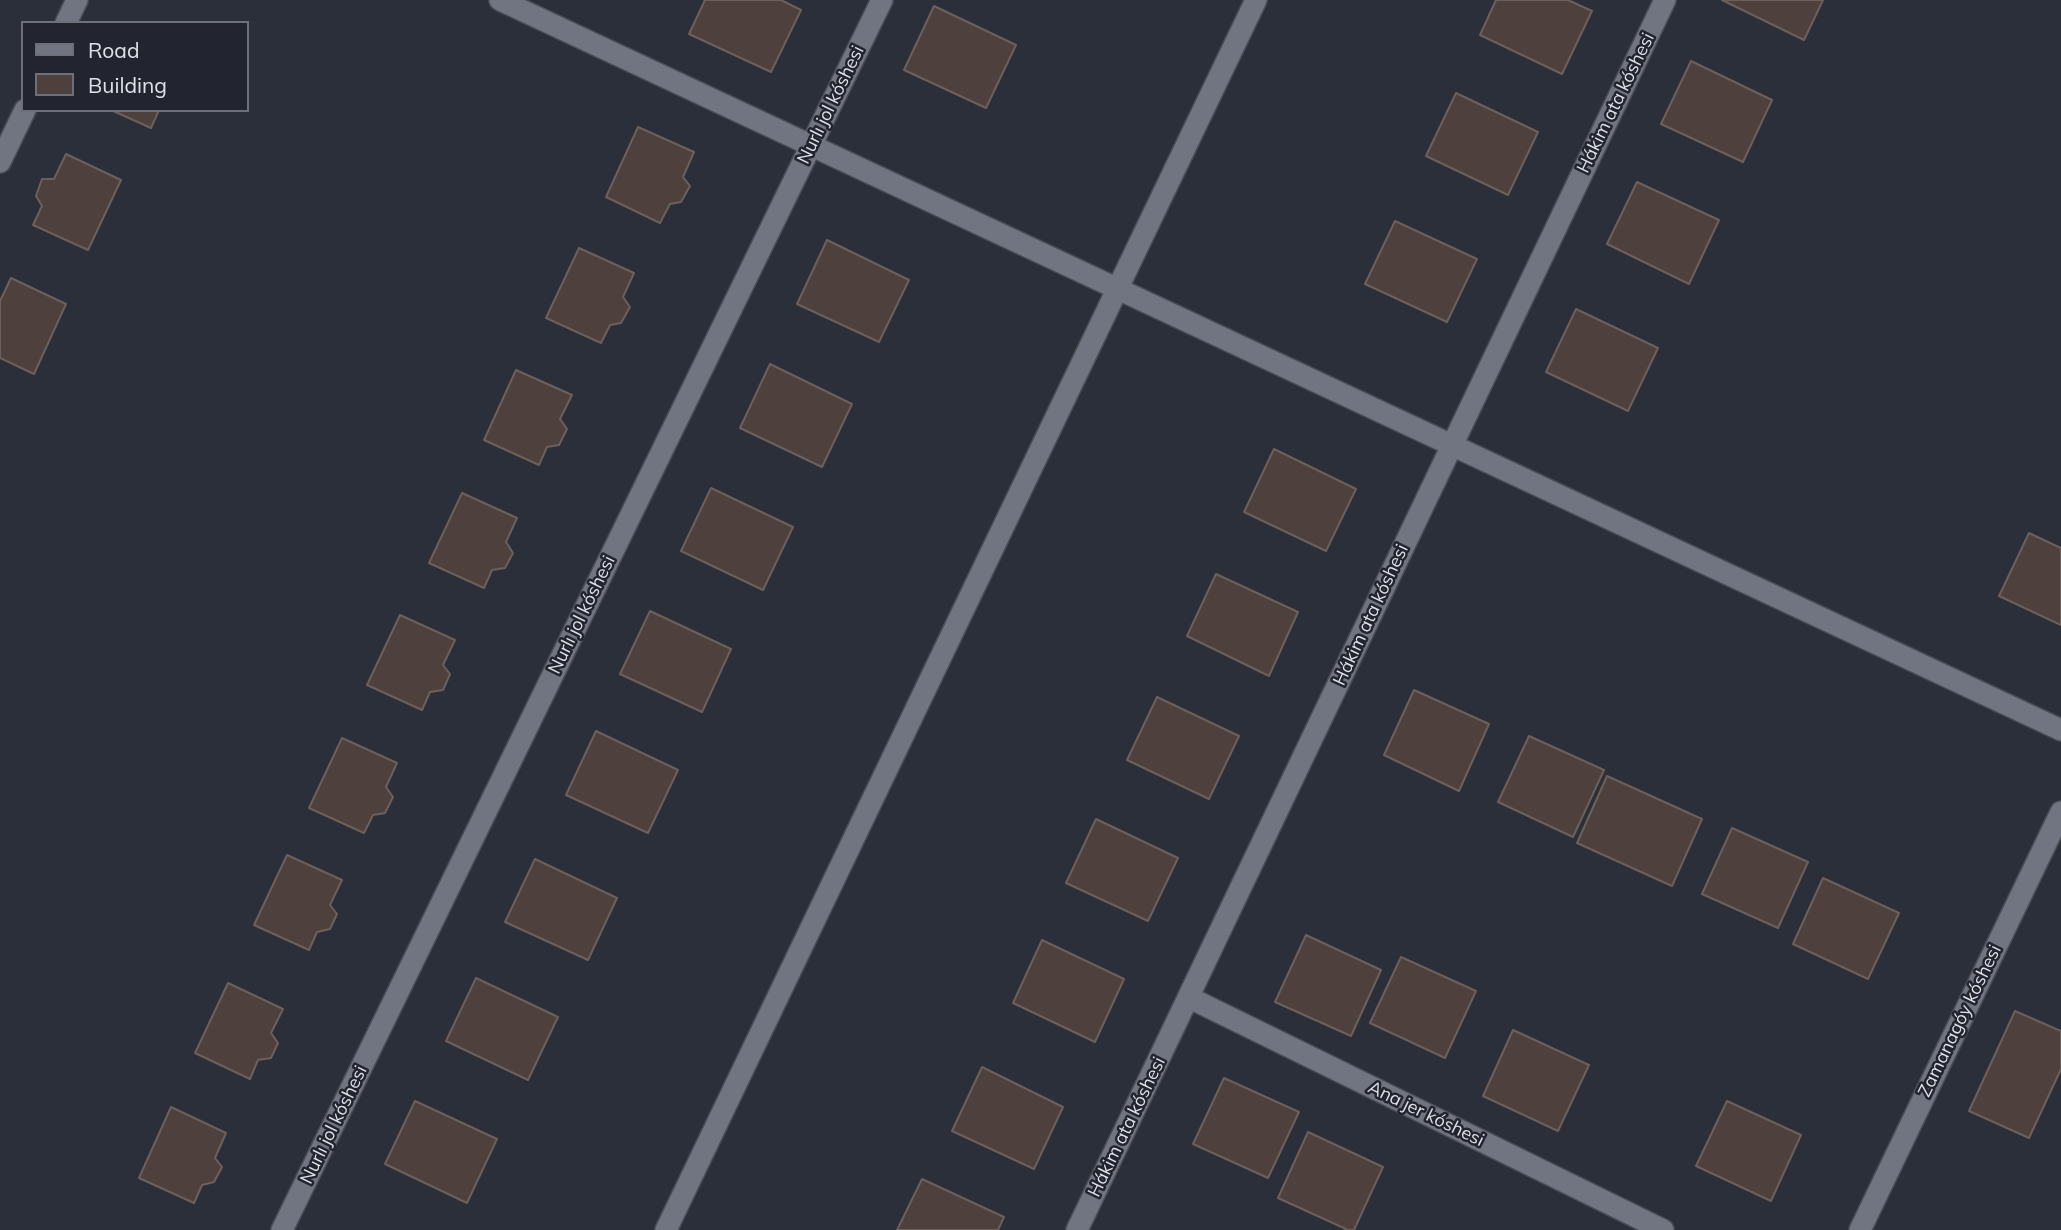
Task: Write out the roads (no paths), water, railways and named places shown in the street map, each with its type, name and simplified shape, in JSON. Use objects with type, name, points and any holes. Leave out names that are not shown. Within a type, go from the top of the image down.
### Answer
[{"type":"street","points":[[67,21],[77,0]]},
{"type":"street","points":[[500,0],[2061,730]]},
{"type":"street","name":"Nurlı jol kóshesi","points":[[282,1230],[882,0]]},
{"type":"street","points":[[666,1230],[1256,0]]},
{"type":"street","name":"Hákim ata kóshesi","points":[[1077,1230],[1665,0]]},
{"type":"street","points":[[0,162],[23,112]]},
{"type":"street","name":"Zamanagóy kóshesi","points":[[1860,1230],[2061,812]]},
{"type":"street","name":"Ana jer kóshesi","points":[[1190,998],[1663,1230]]}]
